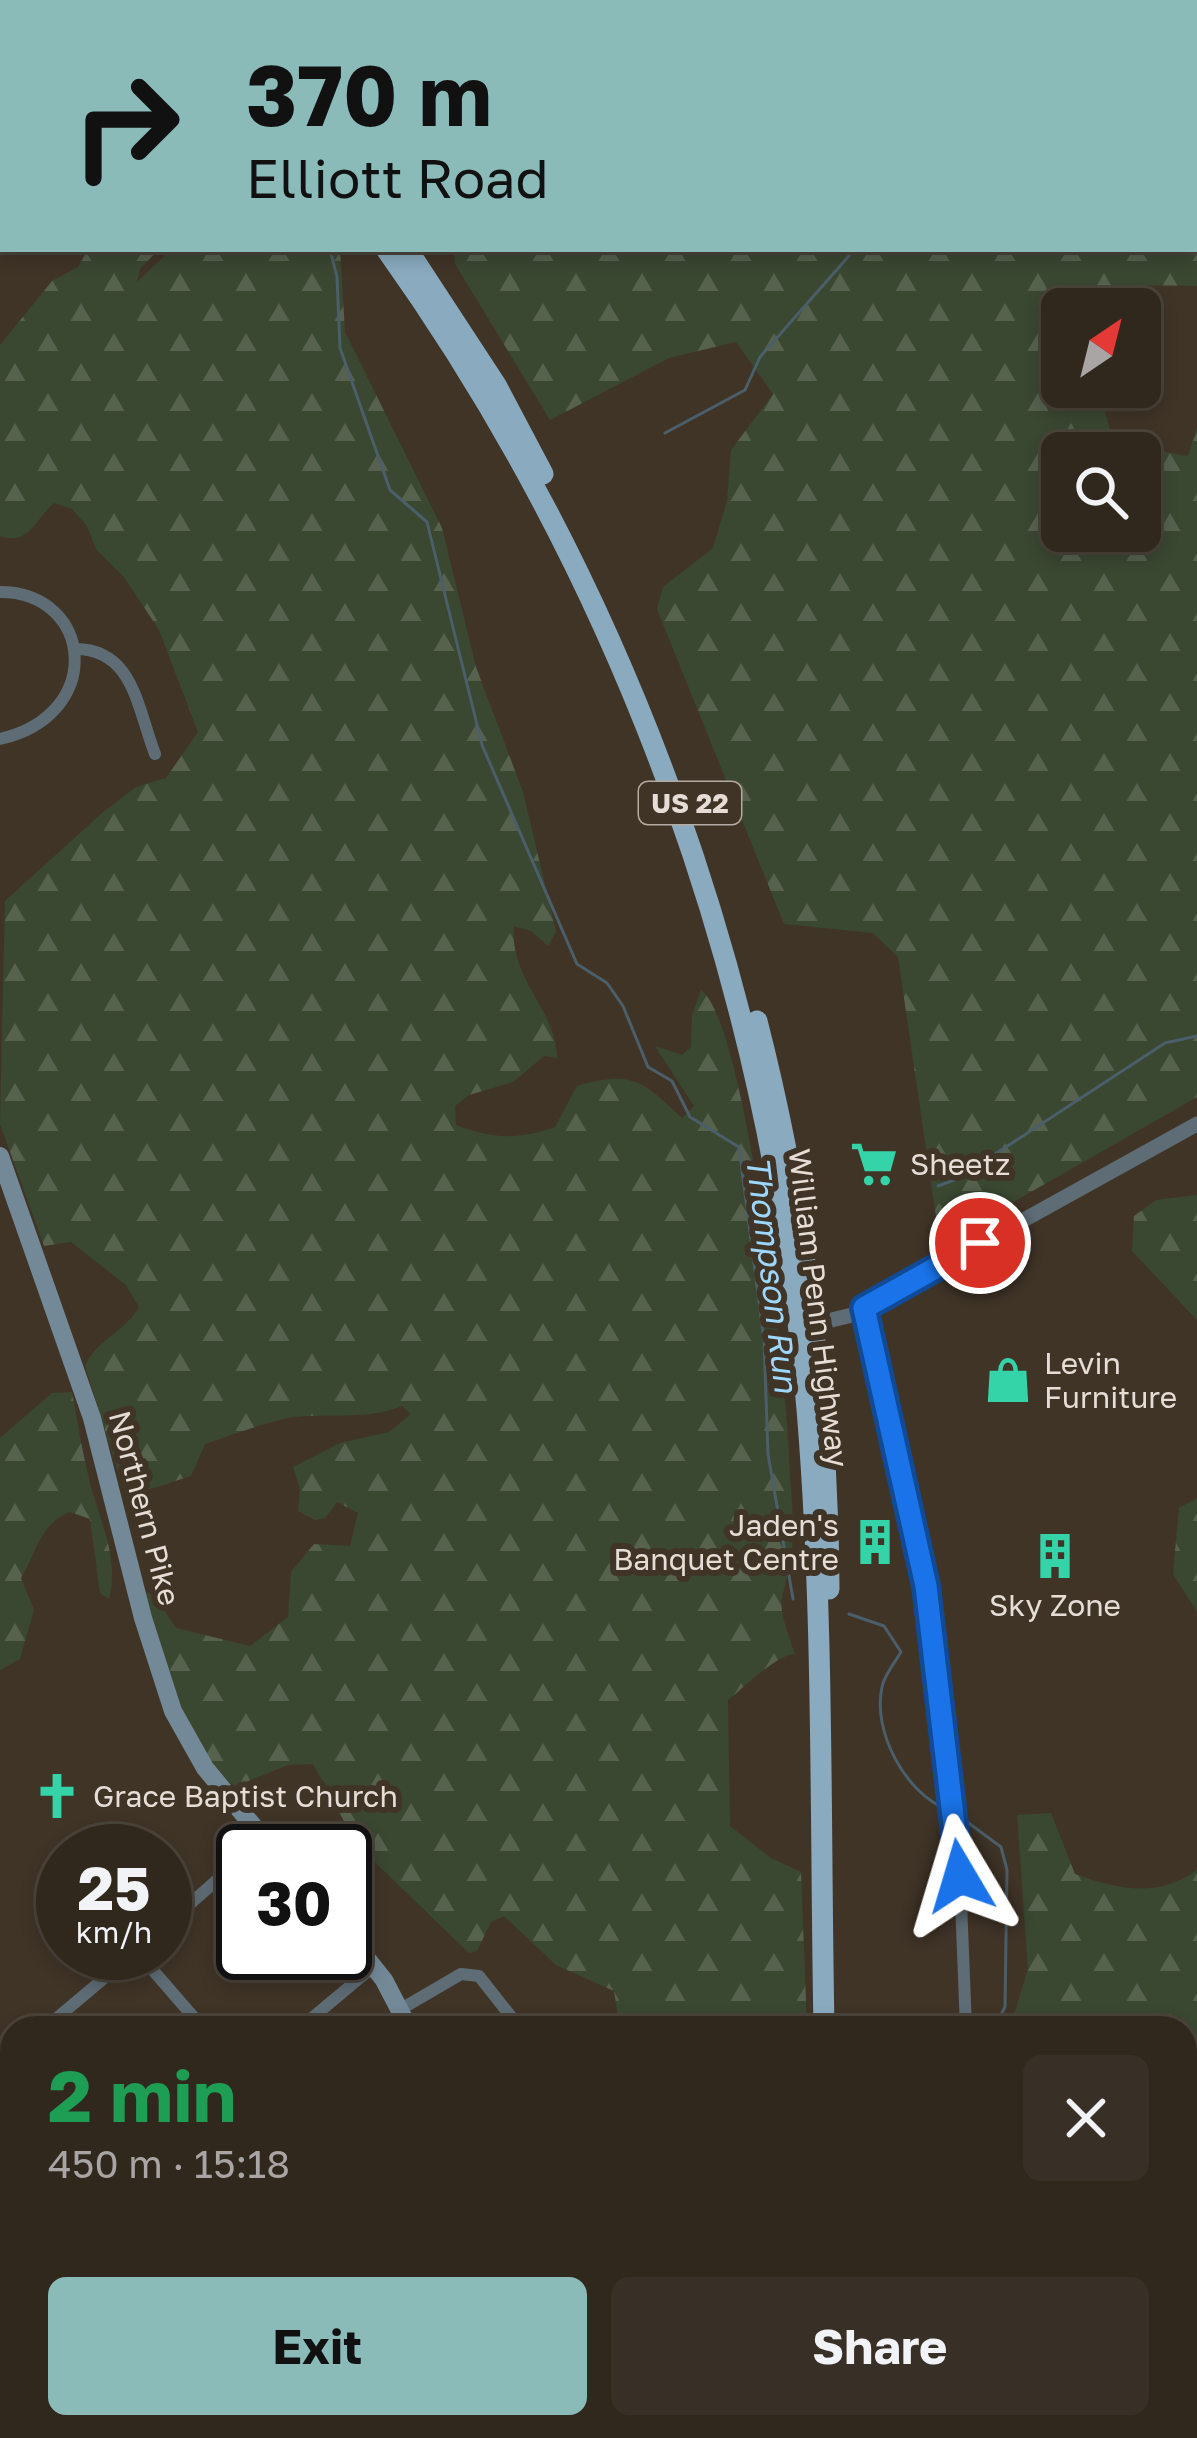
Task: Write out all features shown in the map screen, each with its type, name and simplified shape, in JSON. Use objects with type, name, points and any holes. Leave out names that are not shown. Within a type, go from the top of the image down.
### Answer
[{"type":"highway","name":"William Penn Highway","points":[[388,252],[523,464],[603,625],[661,762],[740,1008],[806,1326],[824,2016]]},
{"type":"highway","name":"William Penn Highway","points":[[409,252],[532,451],[629,653],[686,793],[729,918],[774,1088],[827,1480],[837,2016]]},
{"type":"main road","points":[[424,252],[430,281]]},
{"type":"main road","name":"Northern Pike","points":[[0,1156],[92,1418],[142,1616],[173,1711],[205,1768],[246,1824]]},
{"type":"main road","points":[[372,1964],[403,2016]]},
{"type":"street","points":[[0,592],[42,604],[65,628],[74,649],[74,678],[63,704],[31,730],[0,739]]},
{"type":"street","points":[[74,649],[102,650],[120,664],[155,754]]},
{"type":"street","points":[[806,1326],[864,1308],[1197,1124]]},
{"type":"street","points":[[864,1308],[926,1586],[952,1802],[964,2016]]},
{"type":"street","points":[[192,1902],[216,1881]]},
{"type":"street","points":[[314,2016],[374,1966]]},
{"type":"street","points":[[409,2016],[461,1974],[478,1976],[510,2016]]},
{"type":"street","points":[[60,2016],[103,1980]]},
{"type":"street","points":[[160,1980],[192,2016]]},
{"type":"green space","points":[[86,252],[156,252],[140,269],[137,282],[169,252],[340,252],[345,332],[442,528],[476,667],[523,792],[556,931],[548,946],[531,931],[514,926],[518,962],[549,1024],[557,1058],[544,1056],[513,1082],[469,1095],[455,1106],[456,1125],[506,1136],[542,1131],[555,1127],[577,1086],[611,1079],[646,1087],[682,1118],[694,1106],[655,1046],[682,1055],[691,1047],[692,1015],[701,990],[718,1016],[748,1133],[761,1209],[793,1514],[782,1609],[795,1654],[770,1665],[728,1700],[730,1826],[771,1858],[801,1872],[807,2016],[618,2016],[614,1991],[556,1965],[504,1916],[491,1922],[477,1951],[469,1953],[372,1859],[372,1824],[346,1824],[313,1764],[288,1765],[236,1786],[219,1774],[189,1728],[145,1592],[154,1595],[176,1628],[250,1646],[288,1617],[291,1572],[314,1544],[350,1546],[358,1513],[337,1502],[325,1518],[315,1520],[298,1511],[300,1489],[293,1467],[340,1443],[389,1432],[411,1414],[402,1406],[267,1423],[205,1444],[191,1476],[126,1497],[85,1366],[139,1307],[126,1285],[71,1242],[44,1246],[0,1124],[5,901],[136,787],[166,778],[198,732],[159,630],[124,577],[96,549],[87,526],[72,509],[54,503],[25,534],[0,536],[0,345],[52,281],[78,267]]},
{"type":"green space","points":[[454,252],[1197,252],[1197,286],[1041,288],[1041,408],[1104,408],[1111,432],[1041,432],[1041,552],[1161,552],[1161,451],[1188,456],[1197,427],[1197,1097],[940,1244],[898,957],[873,933],[784,924],[657,609],[663,587],[713,548],[727,501],[731,450],[773,394],[736,342],[669,358],[550,420],[455,264]]},
{"type":"green space","points":[[1197,1195],[1197,1320],[1132,1251],[1134,1216],[1156,1200]]},
{"type":"green space","points":[[72,1392],[88,1475],[111,1556],[109,1599],[100,1593],[90,1519],[70,1512],[60,1517],[45,1531],[21,1578],[34,1610],[20,1659],[0,1670],[0,1438],[52,1393]]},
{"type":"green space","points":[[1197,1498],[1197,1612],[1173,1574],[1179,1508]]},
{"type":"green space","points":[[1051,1813],[1075,1874],[1107,1884],[1152,1888],[1197,1870],[1197,2016],[1014,2016],[1028,1969],[1017,1815]]},
{"type":"waterway","name":"Thompson Run","points":[[331,252],[337,277],[340,348],[390,490],[427,522],[482,745],[577,964],[607,983],[623,1006],[648,1067],[672,1081],[690,1117],[739,1147],[764,1340],[768,1454],[793,1599]]},
{"type":"waterway","points":[[665,433],[745,390],[760,357],[852,252]]},
{"type":"waterway","points":[[938,1186],[957,1179],[1165,1043],[1197,1036]]},
{"type":"waterway","name":"Thompson Run","points":[[849,1614],[884,1626],[901,1652],[882,1687],[880,1705],[887,1741],[918,1790],[946,1809]]},
{"type":"waterway","name":"Thompson Run","points":[[955,1813],[1001,1847],[1007,1870],[1005,2007],[1000,2016]]},
{"type":"place","name":"Sheetz","points":[[874,1164]]},
{"type":"place","name":"Levin Furniture","points":[[1008,1380]]},
{"type":"place","name":"Jaden's Banquet Centre","points":[[875,1542]]},
{"type":"place","name":"Sky Zone","points":[[1055,1556]]},
{"type":"place","name":"Grace Baptist Church","points":[[57,1796]]},
{"type":"route","points":[[960,1876],[926,1586],[864,1308],[980,1243]]}]
